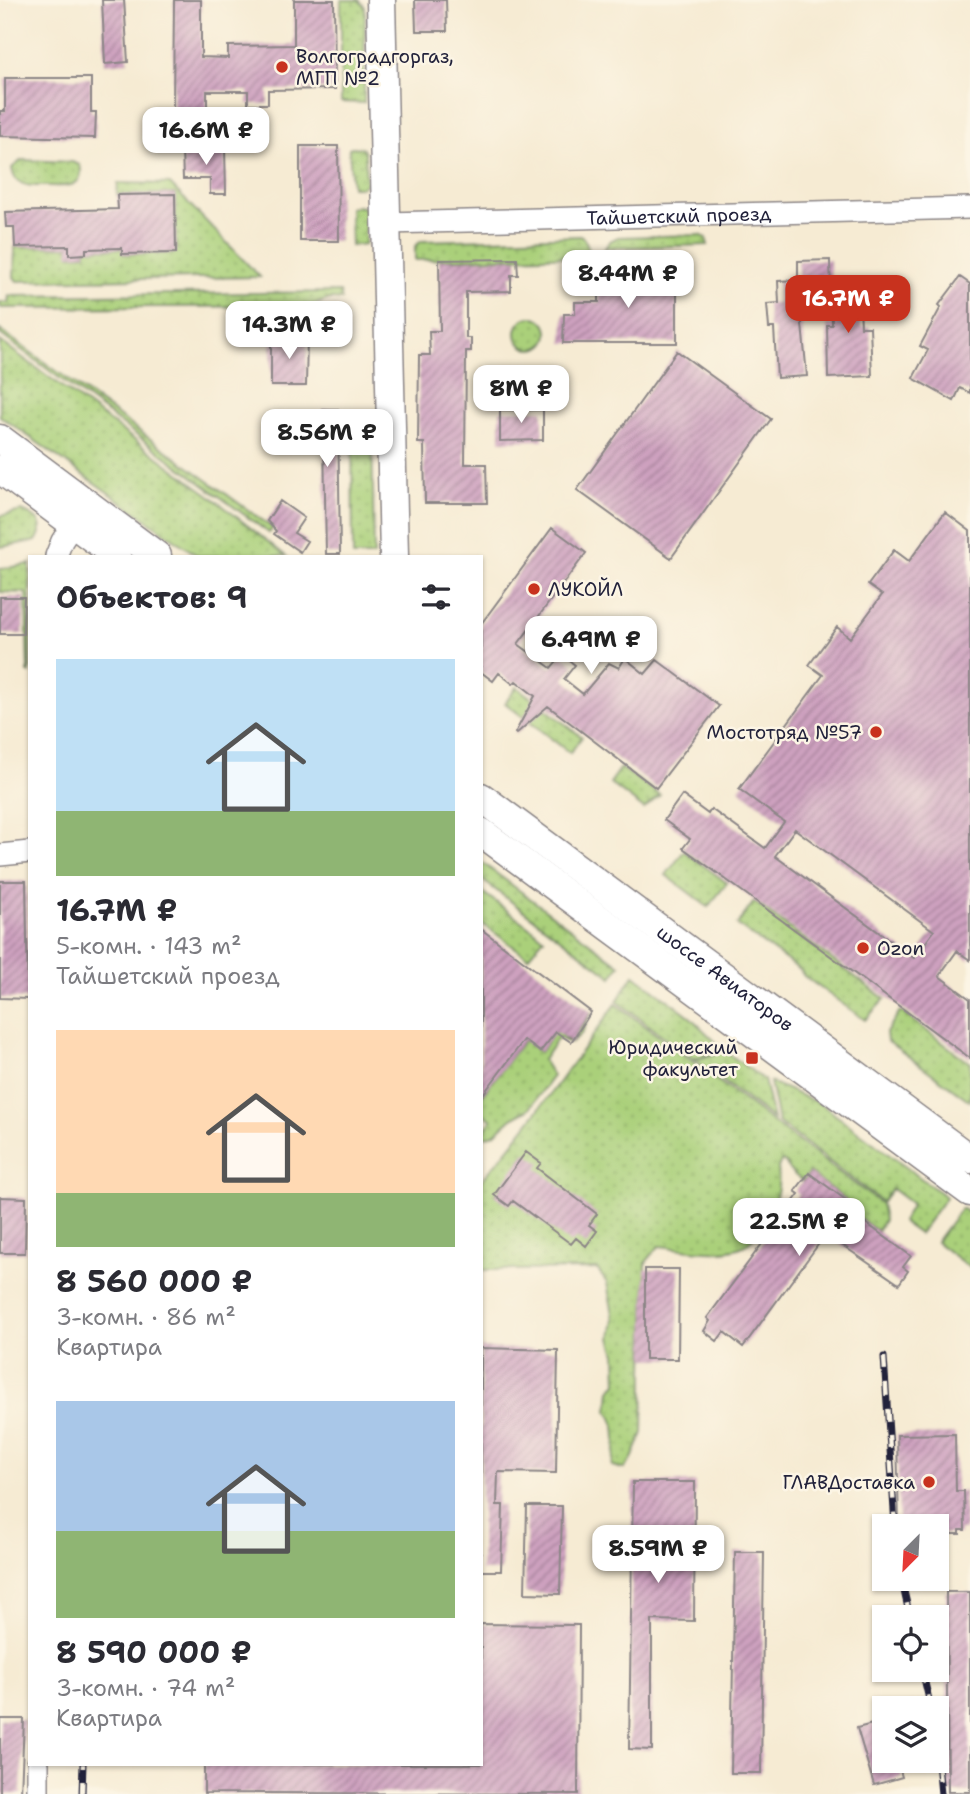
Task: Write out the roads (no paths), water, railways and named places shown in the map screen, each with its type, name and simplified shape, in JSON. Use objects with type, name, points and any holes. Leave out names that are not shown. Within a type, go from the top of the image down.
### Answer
[{"type":"main road","points":[[381,0],[394,555]]},
{"type":"main road","points":[[0,439],[156,555]]},
{"type":"main road","points":[[0,469],[116,555]]},
{"type":"main road","name":"шоссе Авиаторов","points":[[483,798],[970,1159]]},
{"type":"main road","name":"шоссе Авиаторов","points":[[483,833],[970,1192]]},
{"type":"street","name":"Тайшетский проезд","points":[[387,223],[970,208]]},
{"type":"street","points":[[57,555],[62,541],[73,524]]},
{"type":"street","points":[[0,855],[28,852]]},
{"type":"street","points":[[38,1766],[38,1794]]},
{"type":"railway","points":[[884,1357],[894,1514]]},
{"type":"railway","points":[[904,1591],[907,1605]]},
{"type":"railway","points":[[925,1682],[928,1696]]},
{"type":"railway","points":[[82,1794],[83,1766]]},
{"type":"railway","points":[[939,1773],[941,1794]]},
{"type":"place","name":"Волгоградгоргаз, МГП №2","points":[[282,67]]},
{"type":"place","name":"ЛУКОЙЛ","points":[[534,589]]},
{"type":"place","name":"Мостотряд №57","points":[[876,732]]},
{"type":"place","name":"Ozon","points":[[863,948]]},
{"type":"place","name":"Юридический факультет","points":[[752,1058]]},
{"type":"place","name":"ГЛАВДоставка","points":[[929,1482]]}]
